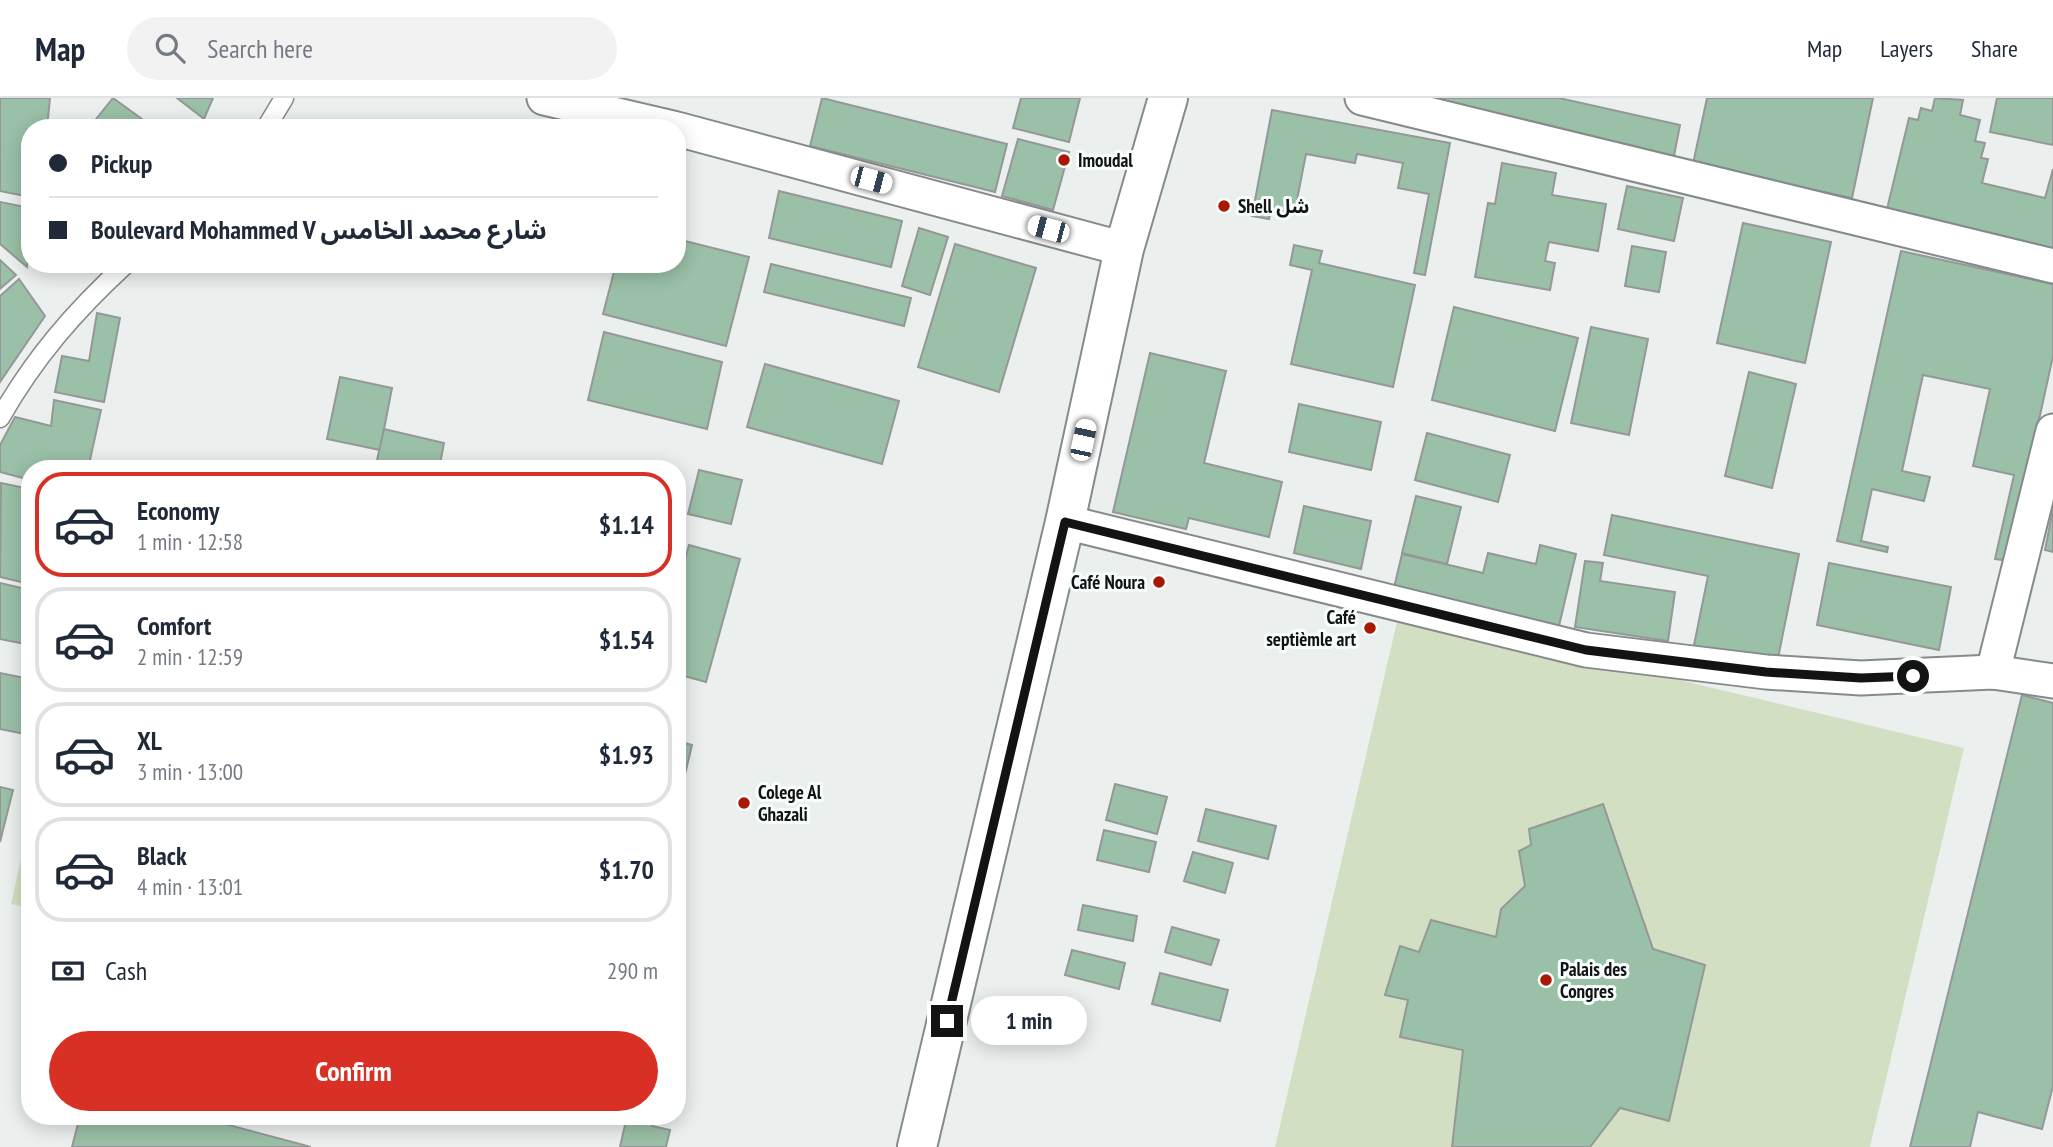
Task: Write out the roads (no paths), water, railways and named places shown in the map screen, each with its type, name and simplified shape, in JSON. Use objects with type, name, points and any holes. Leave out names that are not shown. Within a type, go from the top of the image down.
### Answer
[{"type":"main road","points":[[917,1147],[1065,522],[1124,249],[1168,98]]},
{"type":"street","points":[[544,98],[636,119]]},
{"type":"street","points":[[1362,98],[2053,266]]},
{"type":"street","points":[[686,131],[1124,249]]},
{"type":"street","points":[[1993,672],[2053,431]]},
{"type":"street","points":[[1065,522],[1586,650],[1766,672],[1861,678],[1993,672],[2053,681]]},
{"type":"lane","points":[[272,119],[285,98]]},
{"type":"lane","points":[[0,418],[16,391],[69,318],[116,273]]},
{"type":"place","name":"Imoudal","points":[[1064,160]]},
{"type":"place","name":"Shell شل","points":[[1224,206]]},
{"type":"place","name":"Café Noura","points":[[1159,582]]},
{"type":"place","name":"Café septièmle art","points":[[1370,628]]},
{"type":"place","name":"Colege Al Ghazali","points":[[744,803]]},
{"type":"place","name":"Palais des Congres","points":[[1546,980]]}]
